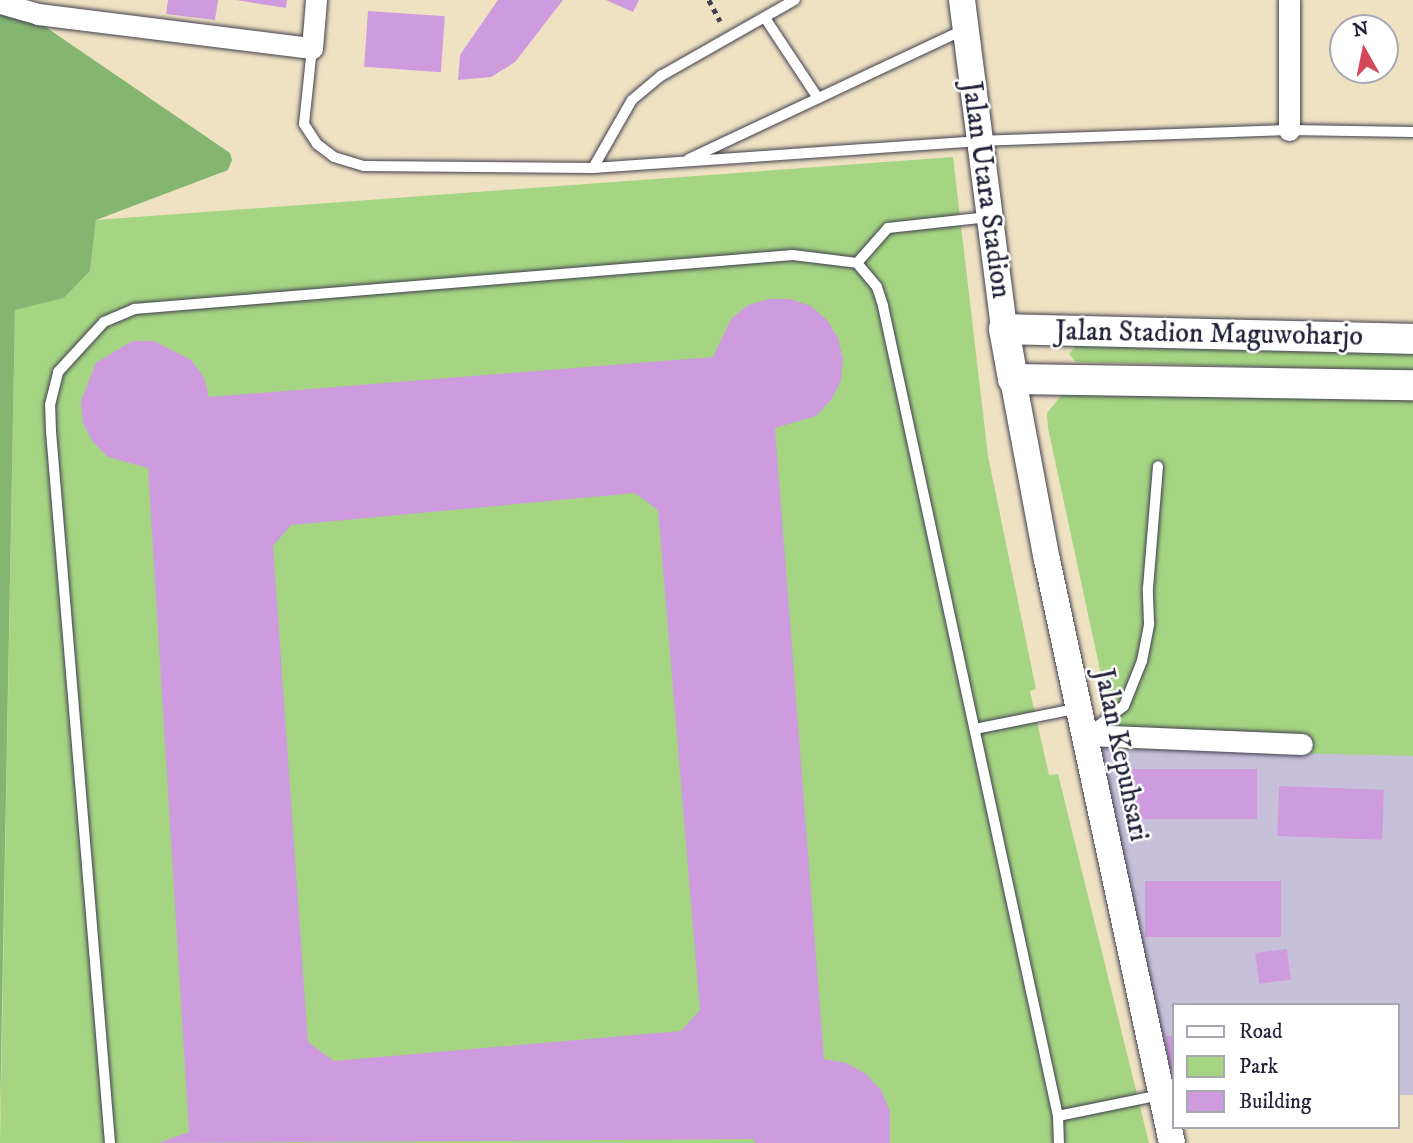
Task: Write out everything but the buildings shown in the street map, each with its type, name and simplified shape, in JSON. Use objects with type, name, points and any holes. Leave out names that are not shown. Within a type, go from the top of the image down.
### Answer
[{"type":"main road","name":"Jalan Stadion Maguwoharjo","points":[[1004,329],[1413,339]]},
{"type":"main road","name":"Jalan Utara Stadion","points":[[1004,329],[1013,379]]},
{"type":"main road","name":"Jalan Stadion Maguwoharjo","points":[[1013,379],[1413,385]]},
{"type":"street","points":[[0,3],[312,48],[316,0]]},
{"type":"street","name":"Jalan Utara Stadion","points":[[962,0],[977,141],[1004,329]]},
{"type":"street","points":[[1289,0],[1289,130]]},
{"type":"street","name":"Jalan Kepuhsari","points":[[1013,379],[1079,708],[1172,1143]]},
{"type":"street","points":[[1085,736],[1302,744]]},
{"type":"lane","points":[[593,168],[632,100],[661,76],[795,0]]},
{"type":"lane","points":[[765,18],[818,98]]},
{"type":"lane","points":[[682,162],[965,29]]},
{"type":"lane","points":[[312,48],[304,124],[317,144],[349,164],[593,168],[977,141],[1289,130],[1413,132]]},
{"type":"lane","points":[[857,263],[888,228],[988,217]]},
{"type":"lane","points":[[110,1143],[51,431],[50,405],[58,372],[78,347],[104,322],[134,309],[793,254],[857,263],[877,287],[883,306],[1058,1116],[1059,1143]]},
{"type":"lane","points":[[1085,736],[1124,706],[1142,661],[1149,624],[1148,588],[1158,466]]},
{"type":"lane","points":[[975,729],[1079,708]]},
{"type":"lane","points":[[1058,1116],[1160,1095]]},
{"type":"shaded area","points":[[1085,735],[1413,753],[1413,1095],[1399,1095],[1399,1003],[1172,1003],[1172,1091]]},
{"type":"green space","points":[[0,0],[6,0],[230,153],[232,160],[228,170],[96,220],[90,271],[64,298],[15,310],[0,1117]]},
{"type":"green space","points":[[953,157],[988,456],[1036,689],[1030,691],[1049,775],[1058,774],[1149,1143],[0,1143],[15,309],[64,298],[90,271],[96,220]]},
{"type":"green space","points":[[1076,346],[1413,353],[1413,371],[1076,362],[1069,354]]},
{"type":"green space","points":[[1065,391],[1413,400],[1413,756],[1117,749],[1048,428],[1047,413]]}]
